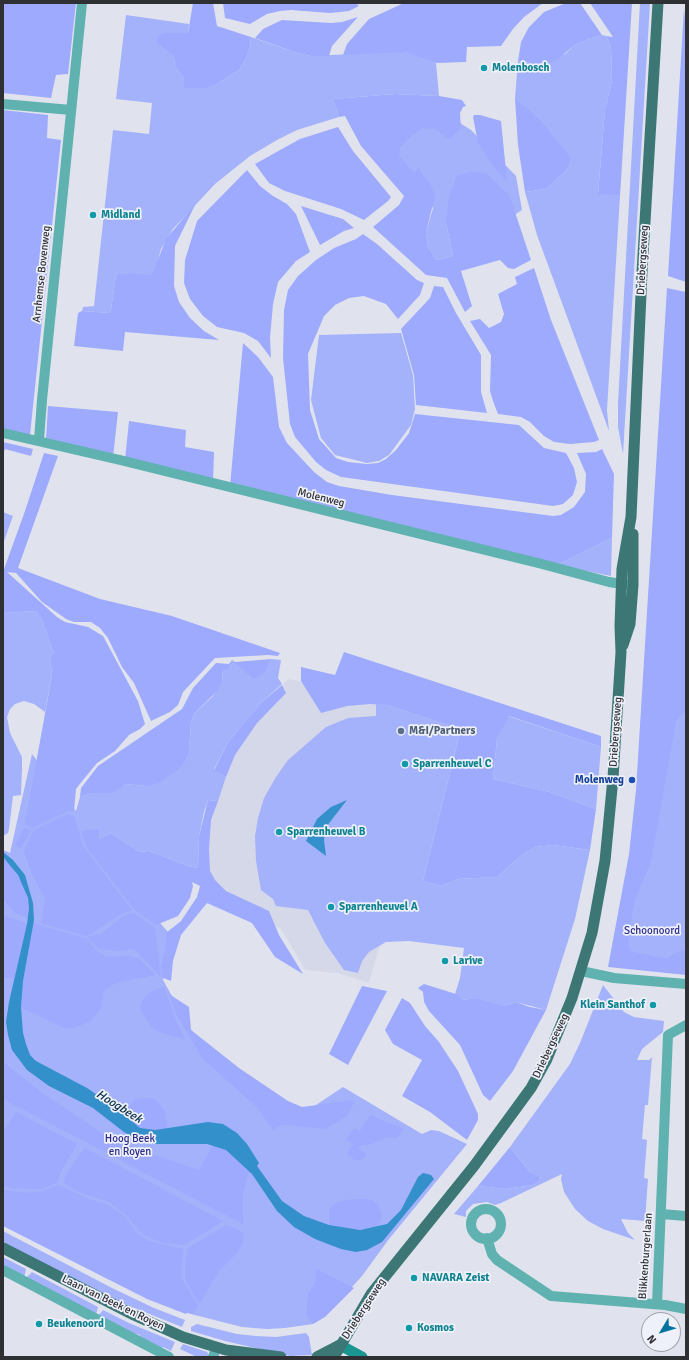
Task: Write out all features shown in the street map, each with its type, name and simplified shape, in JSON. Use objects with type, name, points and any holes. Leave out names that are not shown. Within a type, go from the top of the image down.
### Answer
[{"type":"main road","name":"Driebergseweg","points":[[334,1357],[371,1294],[482,1154],[531,1088],[547,1059],[572,998],[592,934],[605,861],[613,778],[621,652],[622,584],[631,517],[642,272],[658,3]]},
{"type":"main road","name":"Driebergseweg","points":[[621,652],[630,624],[633,585],[634,543],[631,517]]},
{"type":"main road","name":"Laan van Beek en Royen","points":[[3,1248],[134,1315],[222,1354],[245,1357]]},
{"type":"main road","points":[[317,1357],[340,1345],[362,1357]]},
{"type":"main road","name":"Laan van Beek en Royen","points":[[222,1354],[280,1357]]},
{"type":"street","name":"Arnhemse Bovenweg","points":[[39,440],[82,3]]},
{"type":"street","points":[[3,104],[71,110]]},
{"type":"street","name":"Molenweg","points":[[3,433],[39,440],[622,584],[633,585]]},
{"type":"street","points":[[581,971],[614,978],[686,984]]},
{"type":"street","name":"Blikkenburgerlaan","points":[[487,1238],[492,1254],[497,1260],[551,1296],[657,1304],[668,1035],[686,1025]]},
{"type":"street","points":[[661,1214],[686,1216]]},
{"type":"street","name":"Laan van Beek en Royen","points":[[3,1270],[169,1357]]},
{"type":"street","points":[[657,1304],[686,1309]]},
{"type":"shaded area","points":[[3,3],[76,3],[68,74],[56,75],[51,98],[3,93]]},
{"type":"shaded area","points":[[193,3],[213,3],[217,26],[251,37],[250,47],[245,61],[239,70],[214,86],[184,88],[184,78],[175,67],[174,57],[156,41],[158,37],[165,33],[188,33]]},
{"type":"shaded area","points":[[223,3],[356,3],[359,6],[349,11],[330,13],[291,10],[280,11],[267,14],[250,24],[225,18]]},
{"type":"shaded area","points":[[404,3],[543,3],[524,17],[501,46],[467,47],[466,62],[436,63],[406,52],[343,55],[347,44],[369,19]]},
{"type":"shaded area","points":[[566,3],[580,3],[602,35],[575,45],[555,61],[540,64],[518,61],[521,42],[529,27],[544,12]]},
{"type":"shaded area","points":[[590,3],[632,3],[620,196],[598,194],[605,110],[612,81],[611,47],[606,36],[613,37]]},
{"type":"shaded area","points":[[684,8],[686,31],[686,282],[668,276]]},
{"type":"shaded area","points":[[358,17],[332,46],[329,56],[311,56],[297,53],[255,38],[263,29],[282,20],[331,23],[342,22]]},
{"type":"shaded area","points":[[395,94],[439,96],[462,100],[466,106],[463,107],[460,113],[461,128],[449,139],[435,129],[422,128],[400,147],[399,156],[414,173],[418,168],[430,184],[435,196],[426,232],[428,247],[437,260],[453,256],[446,223],[449,197],[457,176],[469,172],[486,173],[509,194],[531,260],[514,269],[508,268],[500,260],[461,271],[472,306],[465,312],[447,278],[426,275],[373,227],[399,205],[404,196],[361,146],[345,116],[339,117],[333,99]]},
{"type":"shaded area","points":[[515,98],[540,120],[572,159],[567,170],[546,189],[525,192],[518,145]]},
{"type":"shaded area","points":[[3,110],[48,115],[47,138],[61,140],[30,435],[3,430]]},
{"type":"shaded area","points":[[474,115],[480,115],[501,121],[507,181],[497,171],[478,143],[473,117]]},
{"type":"shaded area","points":[[338,127],[353,151],[391,197],[364,220],[341,209],[285,191],[269,183],[255,164],[300,139]]},
{"type":"shaded area","points":[[247,170],[260,186],[287,204],[296,214],[310,252],[296,261],[278,282],[273,304],[270,338],[271,358],[258,341],[244,333],[217,327],[203,316],[190,299],[184,283],[185,260],[197,221]]},
{"type":"shaded area","points":[[196,203],[175,246],[174,286],[179,302],[190,318],[204,331],[219,340],[125,332],[123,351],[74,346],[78,313],[82,311],[109,313],[111,310],[116,275],[119,273],[152,275],[166,239]]},
{"type":"shaded area","points":[[301,206],[343,219],[354,228],[344,231],[320,245]]},
{"type":"shaded area","points":[[363,234],[377,244],[417,280],[424,283],[420,295],[398,319],[386,304],[364,296],[349,298],[335,305],[324,316],[308,354],[310,410],[319,439],[336,458],[348,462],[367,464],[378,463],[386,459],[396,450],[409,433],[415,414],[519,425],[544,448],[566,453],[574,468],[577,482],[573,495],[563,504],[553,506],[341,477],[326,470],[316,462],[295,437],[290,424],[283,358],[284,310],[288,290],[298,276],[316,260],[334,248],[356,239]]},
{"type":"shaded area","points":[[534,268],[551,320],[599,440],[594,442],[570,444],[554,442],[544,436],[530,422],[521,417],[498,414],[493,401],[490,391],[491,355],[470,321],[480,319],[489,328],[501,322],[504,314],[498,294],[517,284],[515,277]]},
{"type":"shaded area","points":[[434,286],[443,287],[456,313],[481,355],[481,392],[487,413],[416,405],[414,375],[401,329],[430,298]]},
{"type":"shaded area","name":"Schoonoord","points":[[667,288],[686,292],[686,710],[676,721],[651,861],[635,900],[629,929],[628,944],[629,948],[634,952],[667,959],[675,953],[686,950],[686,975],[608,967],[629,854],[636,790]]},
{"type":"shaded area","points":[[243,343],[258,357],[273,377],[279,427],[287,443],[314,472],[327,482],[339,486],[392,495],[553,516],[561,515],[574,507],[585,492],[586,474],[577,453],[596,452],[602,449],[614,474],[612,538],[557,565],[230,486]]},
{"type":"shaded area","points":[[48,406],[118,412],[113,457],[46,439]]},
{"type":"shaded area","points":[[129,421],[186,430],[185,447],[214,452],[213,482],[125,460]]},
{"type":"shaded area","points":[[3,442],[33,449],[31,456],[5,449],[3,454]]},
{"type":"shaded area","points":[[44,453],[58,456],[18,568],[100,599],[172,616],[280,653],[278,656],[268,655],[215,658],[183,692],[178,705],[170,712],[151,721],[134,683],[122,667],[108,638],[100,628],[91,622],[74,622],[66,619],[42,602],[16,573],[7,572],[57,617],[65,622],[88,627],[103,636],[138,701],[145,724],[140,729],[129,735],[115,751],[97,763],[79,785],[76,789],[74,811],[68,811],[32,828],[25,824],[52,675],[50,656],[54,653],[42,620],[36,611],[3,613],[3,572]]},
{"type":"shaded area","points":[[344,652],[601,736],[601,747],[509,716],[497,739],[493,779],[550,792],[596,809],[590,850],[553,845],[536,847],[523,854],[497,877],[458,879],[441,886],[423,881],[461,729],[387,705],[370,704],[347,706],[321,713],[301,681],[301,667],[335,675]]},
{"type":"shaded area","points":[[271,659],[266,672],[254,679],[232,661],[228,669],[223,670],[222,683],[217,691],[194,714],[191,723],[189,750],[185,761],[178,769],[159,783],[146,786],[126,784],[113,793],[92,793],[80,797],[81,788],[98,766],[182,709],[193,688],[216,663],[229,664],[232,660],[235,662]]},
{"type":"shaded area","points":[[288,679],[447,710],[369,983],[337,973],[305,970],[282,930],[215,888],[205,861],[209,811],[241,732]]},
{"type":"shaded area","points":[[282,685],[286,693],[257,723],[235,755],[226,777],[214,770],[227,744],[241,726],[262,702]]},
{"type":"shaded area","points":[[208,800],[218,801],[211,820],[209,849],[210,871],[215,880],[226,891],[269,911],[279,935],[303,974],[275,957],[252,923],[207,903],[181,935],[173,961],[171,981],[163,978],[161,967],[166,946],[166,933],[181,921],[197,897],[200,886],[192,882],[193,886],[190,898],[178,916],[156,925],[135,910],[87,848],[81,831],[99,829],[99,839],[111,833],[140,852],[149,851],[188,866],[198,868],[199,836]]},
{"type":"shaded area","points":[[347,800],[327,826],[324,840],[326,856],[306,841],[317,819],[331,807]]},
{"type":"shaded area","points":[[68,814],[74,816],[83,846],[132,910],[121,914],[86,936],[41,923],[45,901],[44,896],[31,872],[24,851],[34,830]]},
{"type":"shaded area","points":[[24,828],[31,830],[21,848],[15,845]]},
{"type":"shaded area","points":[[3,852],[13,860],[25,875],[33,903],[34,920],[23,981],[21,1007],[23,1033],[30,1055],[36,1061],[87,1088],[112,1105],[140,1128],[155,1130],[208,1122],[223,1124],[237,1133],[247,1144],[259,1163],[257,1166],[282,1201],[304,1216],[329,1225],[360,1230],[387,1224],[401,1210],[418,1177],[423,1173],[431,1175],[434,1179],[382,1242],[367,1250],[356,1252],[341,1249],[315,1239],[294,1227],[277,1211],[252,1174],[226,1150],[207,1144],[156,1144],[138,1140],[124,1132],[93,1108],[49,1086],[27,1070],[12,1050],[6,1022],[9,1002],[27,924],[29,909],[28,898],[18,875],[3,857]]},
{"type":"shaded area","points":[[3,857],[15,870],[26,893],[29,909],[28,918],[14,912],[3,899]]},
{"type":"shaded area","points":[[134,913],[155,928],[161,977],[137,952],[132,949],[119,951],[99,949],[87,937],[102,933],[123,916]]},
{"type":"shaded area","points":[[3,916],[27,924],[15,979],[3,977]]},
{"type":"shaded area","points":[[33,923],[87,939],[97,951],[107,957],[129,956],[138,958],[156,975],[123,981],[110,986],[103,992],[101,1008],[91,1021],[74,1028],[64,1028],[21,1007],[23,981]]},
{"type":"shaded area","points":[[424,984],[456,994],[464,1000],[473,998],[503,1006],[516,1002],[530,1007],[546,1010],[513,1071],[490,1101],[483,1095],[460,1045],[429,1011],[424,1002],[423,992],[418,988]]},
{"type":"shaded area","points":[[362,986],[387,991],[348,1065],[329,1054]]},
{"type":"shaded area","points":[[164,987],[176,1021],[185,1039],[162,1033],[154,1029],[145,1018],[140,1007],[143,999],[150,992]]},
{"type":"shaded area","points":[[169,994],[189,1007],[191,1030],[239,1068],[288,1101],[302,1107],[354,1100],[354,1103],[347,1116],[325,1129],[281,1125],[273,1130],[257,1107],[203,1059],[176,1014]]},
{"type":"shaded area","points":[[402,998],[410,1003],[425,1026],[439,1042],[458,1071],[478,1114],[478,1120],[467,1140],[430,1112],[402,1096],[422,1060],[393,1044],[385,1030]]},
{"type":"shaded area","points":[[3,1062],[44,1094],[102,1133],[140,1150],[199,1170],[213,1145],[226,1150],[250,1172],[247,1177],[243,1194],[243,1224],[3,1099]]},
{"type":"shaded area","points":[[144,1098],[154,1099],[159,1103],[165,1112],[167,1129],[155,1130],[140,1128],[122,1114],[135,1100]]},
{"type":"shaded area","points":[[16,1112],[77,1144],[59,1175],[58,1182],[42,1189],[11,1188],[3,1186],[3,1132]]},
{"type":"shaded area","points":[[370,1115],[404,1129],[397,1138],[388,1137],[372,1144],[361,1145],[358,1148],[366,1154],[365,1157],[360,1160],[355,1160],[347,1154],[353,1144],[346,1140],[354,1128],[360,1131]]},
{"type":"shaded area","points":[[510,1147],[530,1172],[539,1176],[540,1181],[533,1185],[506,1189],[478,1186]]},
{"type":"shaded area","points":[[85,1148],[223,1221],[184,1245],[164,1243],[143,1235],[125,1214],[109,1202],[79,1192],[64,1183],[66,1175],[72,1165]]},
{"type":"shaded area","points":[[58,1185],[91,1200],[107,1204],[125,1217],[138,1234],[149,1241],[183,1249],[181,1277],[198,1306],[193,1314],[187,1312],[186,1314],[147,1299],[3,1226],[3,1190],[29,1193],[39,1192]]},
{"type":"shaded area","points":[[344,1200],[372,1200],[379,1206],[382,1215],[379,1226],[353,1230],[329,1225],[329,1209],[334,1204]]},
{"type":"shaded area","points":[[226,1225],[244,1233],[242,1245],[237,1253],[218,1272],[200,1303],[185,1279],[185,1264],[188,1248]]},
{"type":"shaded area","points":[[316,1269],[354,1288],[325,1317],[313,1324],[307,1316],[307,1305],[309,1292],[316,1281]]},
{"type":"green space","points":[[640,3],[650,3],[623,454],[618,427],[618,403]]},
{"type":"green space","points":[[126,15],[189,24],[188,33],[177,34],[169,52],[174,57],[175,67],[184,78],[184,87],[214,86],[239,70],[245,61],[250,47],[251,37],[297,53],[311,56],[406,52],[419,56],[436,63],[439,96],[395,94],[333,99],[339,117],[297,130],[277,140],[250,156],[215,184],[173,229],[161,249],[152,276],[119,273],[116,275],[111,310],[109,313],[82,311],[83,307],[94,306],[113,130],[149,134],[152,103],[116,99]]},
{"type":"green space","points":[[602,35],[606,36],[611,47],[612,81],[605,110],[598,193],[620,196],[607,410],[609,431],[537,235],[525,192],[546,189],[567,170],[572,159],[515,98],[518,61],[525,63],[565,54],[575,45]]},
{"type":"green space","points":[[430,104],[471,130],[516,176],[522,210],[488,233],[446,223],[453,256],[437,260],[428,247],[426,232],[433,208],[394,150]]},
{"type":"green space","name":"Schoonoord","points":[[686,296],[686,968],[612,962],[638,823]]},
{"type":"green space","points":[[401,333],[413,375],[415,409],[411,425],[389,455],[379,461],[367,463],[335,455],[321,438],[311,400],[319,335]]},
{"type":"green space","points":[[3,512],[13,516],[3,544]]},
{"type":"green space","points":[[612,538],[611,576],[557,565]]},
{"type":"green space","points":[[36,611],[42,620],[54,653],[50,656],[52,675],[45,712],[34,704],[24,701],[15,704],[10,709],[7,717],[10,733],[22,757],[22,769],[21,795],[13,796],[8,833],[3,836],[3,613]]},
{"type":"green space","name":"Hoog Beek en Royen","points":[[271,659],[281,660],[278,678],[282,684],[262,702],[241,726],[227,744],[214,769],[226,777],[218,801],[208,800],[204,812],[199,836],[198,868],[188,866],[149,851],[140,852],[111,833],[99,839],[92,830],[148,909],[168,932],[163,980],[191,1030],[224,1061],[291,1107],[313,1107],[343,1087],[422,1134],[431,1130],[439,1131],[467,1144],[389,1239],[362,1276],[332,1309],[313,1324],[267,1329],[242,1327],[175,1310],[3,1221],[3,850],[10,853],[32,754],[76,811],[80,797],[92,793],[112,793],[126,784],[146,786],[189,750],[191,723],[194,714],[212,697],[222,683],[223,670],[232,661],[266,672]]},
{"type":"green space","points":[[376,704],[387,705],[461,729],[423,881],[441,886],[458,879],[497,877],[523,854],[536,847],[553,845],[590,850],[575,919],[546,1010],[516,1002],[503,1006],[495,1006],[473,998],[464,1000],[455,994],[460,978],[464,948],[409,941],[386,942],[369,952],[362,961],[358,973],[344,970],[325,943],[308,910],[276,906],[273,899],[261,890],[256,861],[255,836],[258,818],[264,798],[276,777],[288,760],[326,727],[348,718],[376,716]],"holes":[[[346,801],[327,826],[324,840],[325,856],[317,819]]]},
{"type":"green space","points":[[508,716],[601,747],[596,809],[550,792],[493,779],[497,739]]},
{"type":"green space","points":[[603,985],[624,1012],[634,1017],[664,1021],[663,1032],[642,1049],[637,1060],[649,1060],[652,1057],[648,1105],[645,1105],[642,1139],[647,1140],[644,1178],[648,1179],[645,1221],[621,1219],[628,1233],[635,1240],[603,1229],[588,1221],[575,1209],[564,1192],[561,1179],[562,1174],[501,1203],[495,1205],[487,1202],[473,1204],[466,1211],[466,1217],[454,1214],[478,1186],[506,1189],[533,1185],[540,1181],[539,1176],[530,1172],[510,1147],[570,1064]]},
{"type":"green space","points":[[3,1231],[112,1288],[154,1308],[185,1320],[182,1327],[102,1295],[3,1244]]},
{"type":"green space","points":[[3,1257],[26,1269],[24,1278],[3,1267]]},
{"type":"green space","points":[[32,1272],[98,1307],[96,1315],[26,1278]]},
{"type":"green space","points":[[103,1310],[129,1323],[175,1342],[171,1351],[163,1347],[161,1349],[139,1337],[140,1335],[135,1335],[98,1316]]},
{"type":"green space","points":[[197,1324],[237,1334],[256,1336],[276,1337],[306,1333],[309,1337],[312,1355],[290,1356],[225,1341],[191,1331],[191,1327]]},
{"type":"green space","points":[[183,1344],[207,1352],[210,1357],[197,1357],[180,1349]]},
{"type":"place","name":"Molenbosch","points":[[484,68]]},
{"type":"place","name":"Midland","points":[[93,215]]},
{"type":"place","name":"M&I/Partners","points":[[401,731]]},
{"type":"place","name":"Sparrenheuvel C","points":[[405,764]]},
{"type":"place","name":"Molenweg","points":[[632,780]]},
{"type":"place","name":"Sparrenheuvel B","points":[[279,832]]},
{"type":"place","name":"Sparrenheuvel A","points":[[331,907]]},
{"type":"place","name":"Larive","points":[[445,961]]},
{"type":"place","name":"Klein Santhof","points":[[653,1005]]},
{"type":"place","name":"NAVARA Zeist","points":[[414,1278]]},
{"type":"place","name":"Beukenoord","points":[[39,1324]]},
{"type":"place","name":"Kosmos","points":[[409,1328]]},
{"type":"water label","name":"Hoogbeek","points":[[119,1107]]}]
